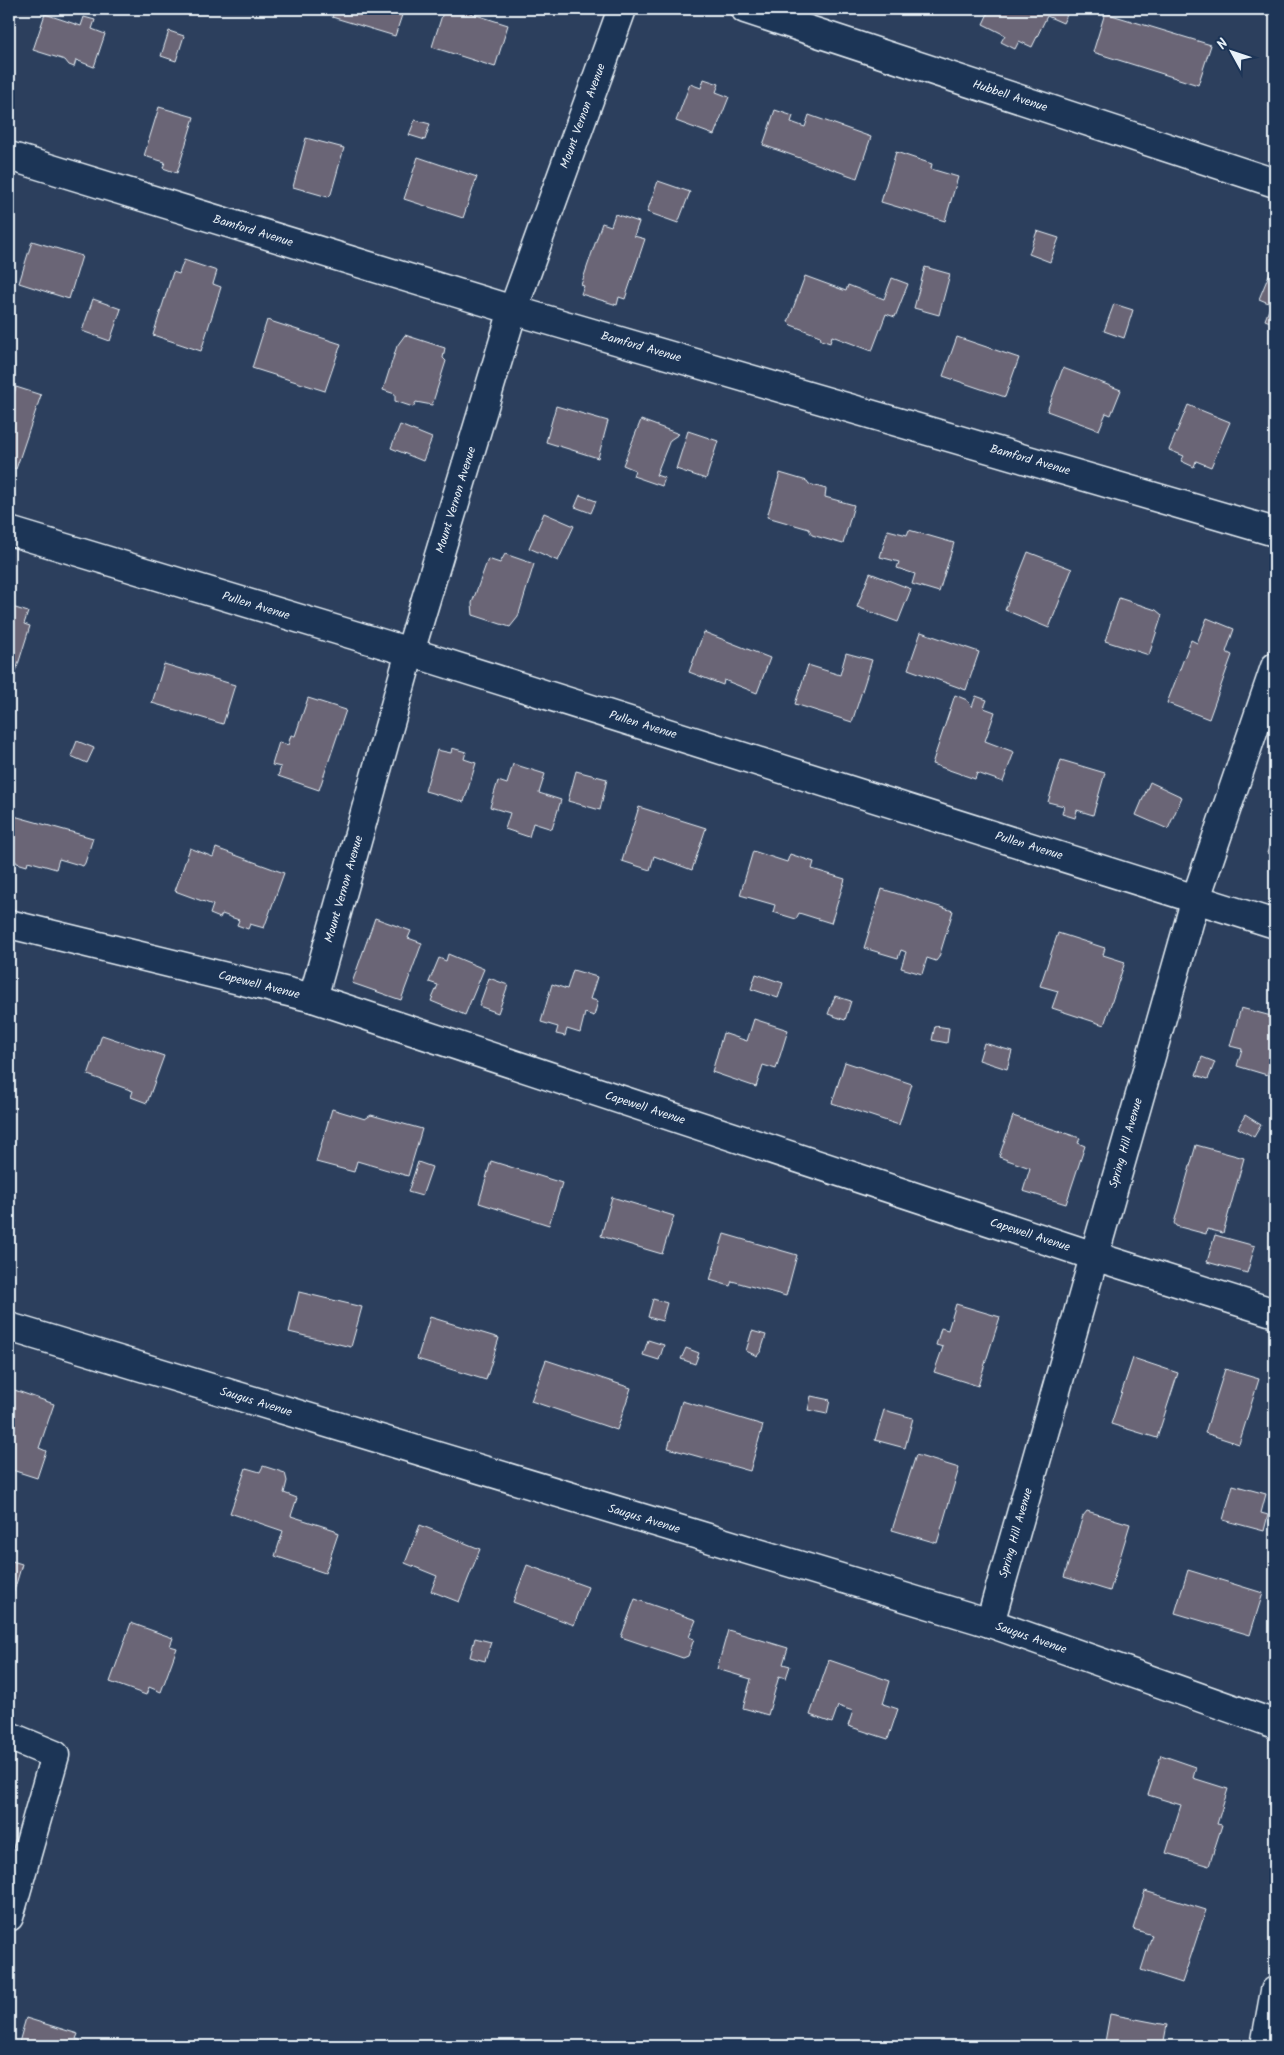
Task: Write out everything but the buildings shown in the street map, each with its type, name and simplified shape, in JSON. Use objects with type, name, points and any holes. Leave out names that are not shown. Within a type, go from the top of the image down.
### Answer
[{"type":"street","name":"Mount Vernon Avenue","points":[[313,998],[410,652],[513,310],[622,9]]},
{"type":"street","name":"Hubbell Avenue","points":[[746,9],[1275,183]]},
{"type":"street","name":"Bamford Avenue","points":[[9,156],[513,310],[1275,532]]},
{"type":"street","name":"Pullen Avenue","points":[[9,531],[410,652],[1275,924]]},
{"type":"street","name":"Spring Hill Avenue","points":[[990,1623],[1196,898],[1275,668]]},
{"type":"street","name":"Capewell Avenue","points":[[9,924],[313,998],[1094,1256],[1275,1313]]},
{"type":"street","name":"Saugus Avenue","points":[[9,1327],[990,1623],[1275,1724]]},
{"type":"street","points":[[9,1736],[55,1755],[9,1917]]},
{"type":"street","points":[[1265,2046],[1275,1991]]}]
